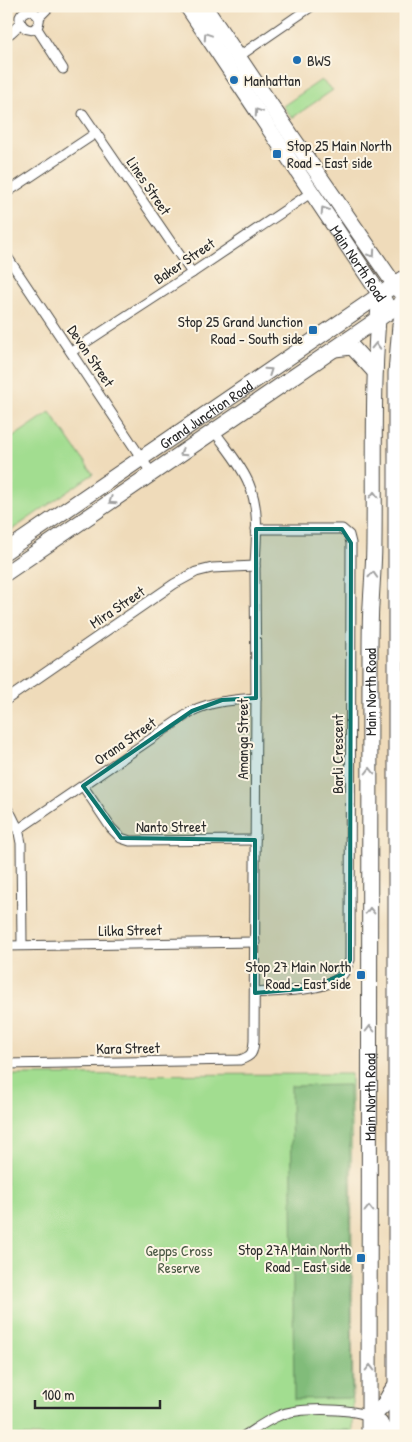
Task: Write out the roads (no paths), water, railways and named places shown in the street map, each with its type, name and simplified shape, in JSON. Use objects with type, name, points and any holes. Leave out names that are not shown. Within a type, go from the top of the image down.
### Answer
[{"type":"highway","name":"Main North Road","points":[[187,6],[232,61],[400,281],[406,300],[401,370],[396,544],[396,1436]]},
{"type":"highway","name":"Main North Road","points":[[204,6],[232,61],[312,192],[380,295],[377,320],[374,544],[370,654],[369,1436]]},
{"type":"highway","name":"Grand Junction Road","points":[[6,551],[400,281]]},
{"type":"highway","points":[[380,295],[403,330]]},
{"type":"highway","name":"Grand Junction Road","points":[[6,573],[406,300]]},
{"type":"highway","points":[[335,348],[351,347],[376,372]]},
{"type":"highway","points":[[191,423],[215,432],[214,408]]},
{"type":"highway","points":[[374,544],[396,544]]},
{"type":"highway","points":[[369,1416],[382,1409],[396,1385]]},
{"type":"highway","points":[[369,1416],[380,1423],[386,1436]]},
{"type":"street","points":[[232,61],[312,6]]},
{"type":"street","points":[[8,35],[26,15],[49,7]]},
{"type":"street","points":[[26,15],[38,24],[36,27],[63,69]]},
{"type":"street","name":"Lines Street","points":[[83,114],[192,273]]},
{"type":"street","points":[[6,194],[96,133]]},
{"type":"street","name":"Baker Street","points":[[71,352],[312,192]]},
{"type":"street","name":"Devon Street","points":[[6,255],[10,268],[71,352],[152,474]]},
{"type":"street","name":"Amanga Street","points":[[215,432],[249,483],[255,502],[255,993],[253,1052],[249,1057]]},
{"type":"street","name":"Barli Crescent","points":[[255,993],[312,988],[328,984],[343,974],[350,960],[351,544],[349,535],[342,529],[256,529]]},
{"type":"street","name":"Mira Street","points":[[6,700],[174,584],[196,572],[212,568],[255,566]]},
{"type":"street","name":"Orana Street","points":[[19,829],[192,711],[204,705],[222,700],[256,698]]},
{"type":"street","name":"Nanto Street","points":[[83,786],[111,828],[121,838],[130,840],[255,840]]},
{"type":"street","points":[[6,807],[19,829],[21,844],[22,945]]},
{"type":"street","name":"Lilka Street","points":[[6,946],[255,942]]},
{"type":"street","name":"Kara Street","points":[[6,1064],[240,1060],[249,1057]]},
{"type":"street","points":[[244,1436],[277,1416],[308,1409],[369,1416]]},
{"type":"place","name":"BWS","points":[[297,60]]},
{"type":"place","name":"Manhattan","points":[[234,80]]},
{"type":"place","name":"Stop 25 Main North Road - East side","points":[[277,154]]},
{"type":"place","name":"Stop 25 Grand Junction Road - South side","points":[[313,330]]},
{"type":"place","name":"Stop 27 Main North Road - East side","points":[[361,975]]},
{"type":"place","name":"Stop 27A Main North Road - East side","points":[[361,1258]]},
{"type":"park label","name":"Gepps Cross Reserve","points":[[179,1258]]}]
